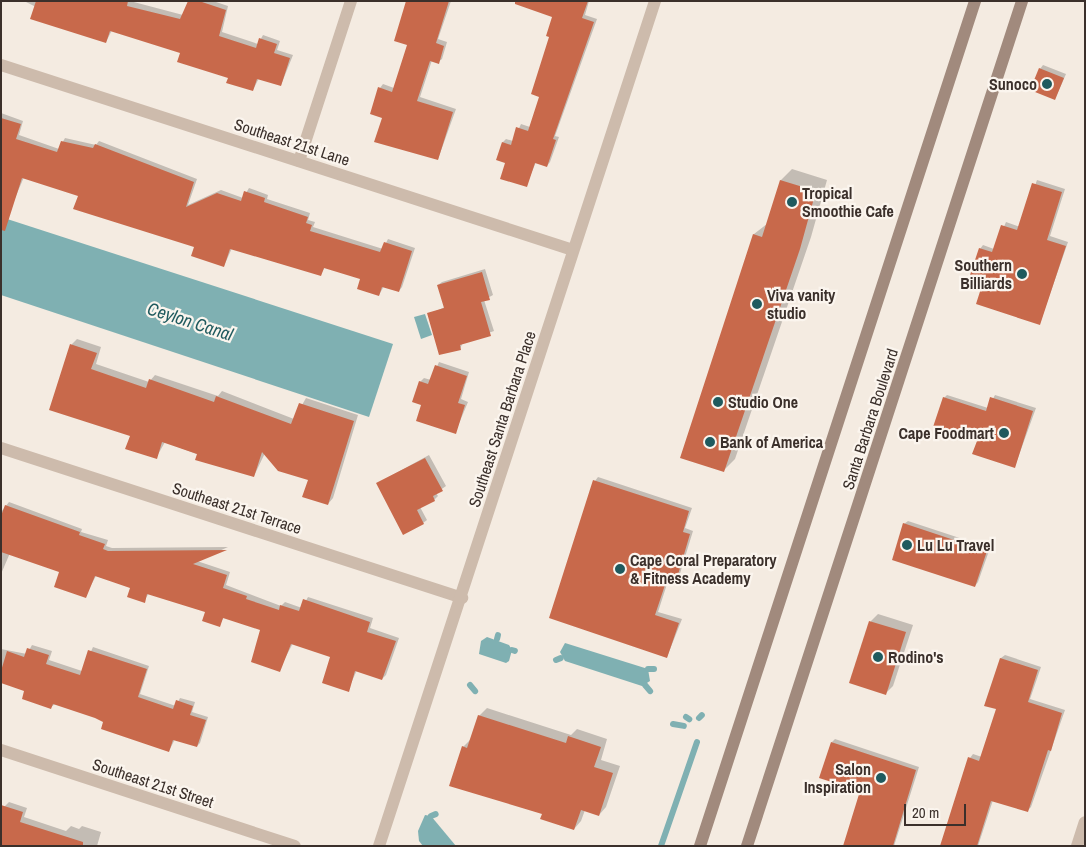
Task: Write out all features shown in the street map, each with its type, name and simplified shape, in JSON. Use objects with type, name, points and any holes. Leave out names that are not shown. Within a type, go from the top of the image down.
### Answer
[{"type":"main road","name":"Santa Barbara Boulevard","points":[[700,846],[975,1]]},
{"type":"main road","name":"Santa Barbara Boulevard","points":[[747,846],[1022,1]]},
{"type":"street","points":[[299,161],[351,1]]},
{"type":"street","name":"Southeast Santa Barbara Place","points":[[379,846],[462,598],[655,1]]},
{"type":"street","name":"Southeast 21st Lane","points":[[1,64],[573,250]]},
{"type":"street","name":"Southeast 21st Terrace","points":[[1,448],[462,598]]},
{"type":"street","name":"Southeast 21st Street","points":[[1,750],[295,846]]},
{"type":"street","points":[[1077,846],[1085,822]]},
{"type":"water","name":"Ceylon Canal","points":[[1,217],[393,344],[369,417],[1,295]]},
{"type":"water","points":[[425,314],[432,335],[421,339],[414,317]]},
{"type":"water","points":[[487,637],[509,645],[512,650],[509,661],[506,663],[479,654],[481,641]]},
{"type":"water","points":[[565,643],[648,669],[650,681],[642,686],[565,661],[560,652]]},
{"type":"water","points":[[425,815],[431,816],[456,846],[423,846],[419,841],[418,831]]},
{"type":"building","points":[[36,1],[128,1],[127,6],[180,19],[188,1],[199,1],[226,10],[219,36],[256,48],[259,38],[277,44],[274,53],[290,58],[281,86],[257,79],[253,91],[226,83],[228,78],[177,62],[180,53],[110,31],[106,43],[30,19]]},
{"type":"building","points":[[406,1],[449,1],[436,43],[444,46],[439,64],[430,61],[417,101],[453,112],[438,160],[374,142],[382,118],[370,114],[378,87],[392,92],[407,45],[394,41]]},
{"type":"building","points":[[515,1],[588,1],[582,18],[594,22],[553,139],[556,140],[547,167],[535,163],[527,187],[500,179],[505,163],[496,160],[502,142],[511,145],[516,127],[528,131],[539,97],[531,94],[549,37],[546,36],[552,17],[515,4]]},
{"type":"building","points":[[1039,68],[1064,78],[1055,100],[1030,90]]},
{"type":"building","points":[[1,118],[21,124],[16,139],[57,152],[61,141],[93,148],[95,144],[194,182],[186,207],[217,193],[241,201],[244,191],[265,198],[264,202],[308,217],[306,223],[312,225],[310,231],[380,252],[384,242],[412,251],[399,292],[382,287],[379,296],[357,289],[360,279],[324,268],[321,276],[230,249],[224,267],[191,256],[194,247],[73,209],[78,196],[22,178],[5,231],[1,230]]},
{"type":"building","points":[[780,180],[816,191],[800,249],[724,472],[680,458],[753,234],[762,237]]},
{"type":"building","points":[[1032,183],[1062,192],[1047,240],[1066,246],[1040,325],[976,304],[984,279],[970,275],[979,248],[992,252],[1001,225],[1017,230]]},
{"type":"building","points":[[482,272],[490,300],[481,302],[491,336],[460,345],[461,350],[439,355],[427,313],[444,308],[437,285]]},
{"type":"building","points":[[70,344],[97,353],[91,369],[146,388],[149,379],[214,402],[216,396],[291,424],[299,403],[354,421],[328,505],[302,497],[308,480],[278,471],[262,452],[254,477],[195,460],[197,454],[162,442],[157,459],[125,449],[130,436],[49,410]]},
{"type":"building","points":[[435,365],[467,376],[458,403],[465,405],[456,434],[416,421],[421,405],[412,402],[419,381],[428,384]]},
{"type":"building","points":[[943,397],[986,411],[990,397],[1033,411],[1015,468],[972,454],[977,441],[933,427]]},
{"type":"building","points":[[425,458],[443,491],[433,496],[435,501],[417,510],[424,524],[403,535],[376,483]]},
{"type":"building","name":"Cape Coral Preparatory & Fitness Academy","points":[[593,480],[689,511],[683,532],[690,534],[675,585],[666,582],[655,615],[679,623],[667,658],[549,618]]},
{"type":"building","points":[[5,505],[80,532],[79,535],[105,544],[103,549],[108,551],[227,550],[193,564],[227,575],[223,588],[247,596],[246,599],[279,610],[280,605],[299,611],[303,599],[370,622],[367,632],[396,641],[382,680],[355,671],[349,692],[322,683],[330,657],[291,644],[280,672],[251,662],[260,630],[223,618],[220,627],[202,621],[205,612],[147,594],[145,603],[127,597],[130,588],[95,576],[86,598],[54,587],[59,572],[1,552],[1,516]]},
{"type":"building","points":[[903,523],[987,551],[975,587],[892,560]]},
{"type":"building","points":[[869,621],[906,632],[886,695],[849,683]]},
{"type":"building","points":[[27,648],[49,655],[46,664],[80,675],[88,650],[147,669],[138,697],[173,709],[176,700],[193,706],[190,715],[206,720],[197,747],[173,740],[169,752],[101,729],[103,722],[95,718],[53,704],[51,709],[22,699],[24,691],[1,683],[1,671],[7,651],[24,657]]},
{"type":"building","points":[[1000,658],[1038,670],[1028,702],[1062,713],[1051,751],[1048,750],[1028,812],[991,801],[977,846],[940,846],[968,757],[979,761],[996,709],[984,706]]},
{"type":"building","points":[[478,715],[566,743],[568,736],[601,747],[594,767],[613,773],[599,816],[581,810],[574,830],[540,819],[542,814],[449,786],[462,746],[467,748]]},
{"type":"building","points":[[831,742],[916,770],[893,846],[843,846],[860,791],[819,778]]},
{"type":"building","points":[[1,805],[23,812],[20,822],[83,842],[83,846],[1,846]]},
{"type":"waterway","points":[[497,639],[498,635]]},
{"type":"waterway","points":[[556,660],[561,658]]},
{"type":"waterway","points":[[648,669],[654,669]]},
{"type":"waterway","points":[[470,685],[475,691]]},
{"type":"waterway","points":[[645,685],[650,691]]},
{"type":"waterway","points":[[699,718],[702,715]]},
{"type":"waterway","points":[[673,724],[684,726]]},
{"type":"waterway","points":[[661,846],[697,742]]},
{"type":"waterway","points":[[431,816],[436,814]]},
{"type":"place","name":"Sunoco","points":[[1047,84]]},
{"type":"place","name":"Tropical Smoothie Cafe","points":[[792,202]]},
{"type":"place","name":"Southern Billiards","points":[[1022,274]]},
{"type":"place","name":"Viva vanity studio","points":[[757,304]]},
{"type":"place","name":"Studio One","points":[[718,402]]},
{"type":"place","name":"Cape Foodmart","points":[[1004,433]]},
{"type":"place","name":"Bank of America","points":[[710,442]]},
{"type":"place","name":"Lu Lu Travel","points":[[907,545]]},
{"type":"place","name":"Cape Coral Preparatory & Fitness Academy","points":[[620,569]]},
{"type":"place","name":"Rodino's","points":[[878,657]]},
{"type":"place","name":"Salon Inspiration","points":[[881,778]]}]
